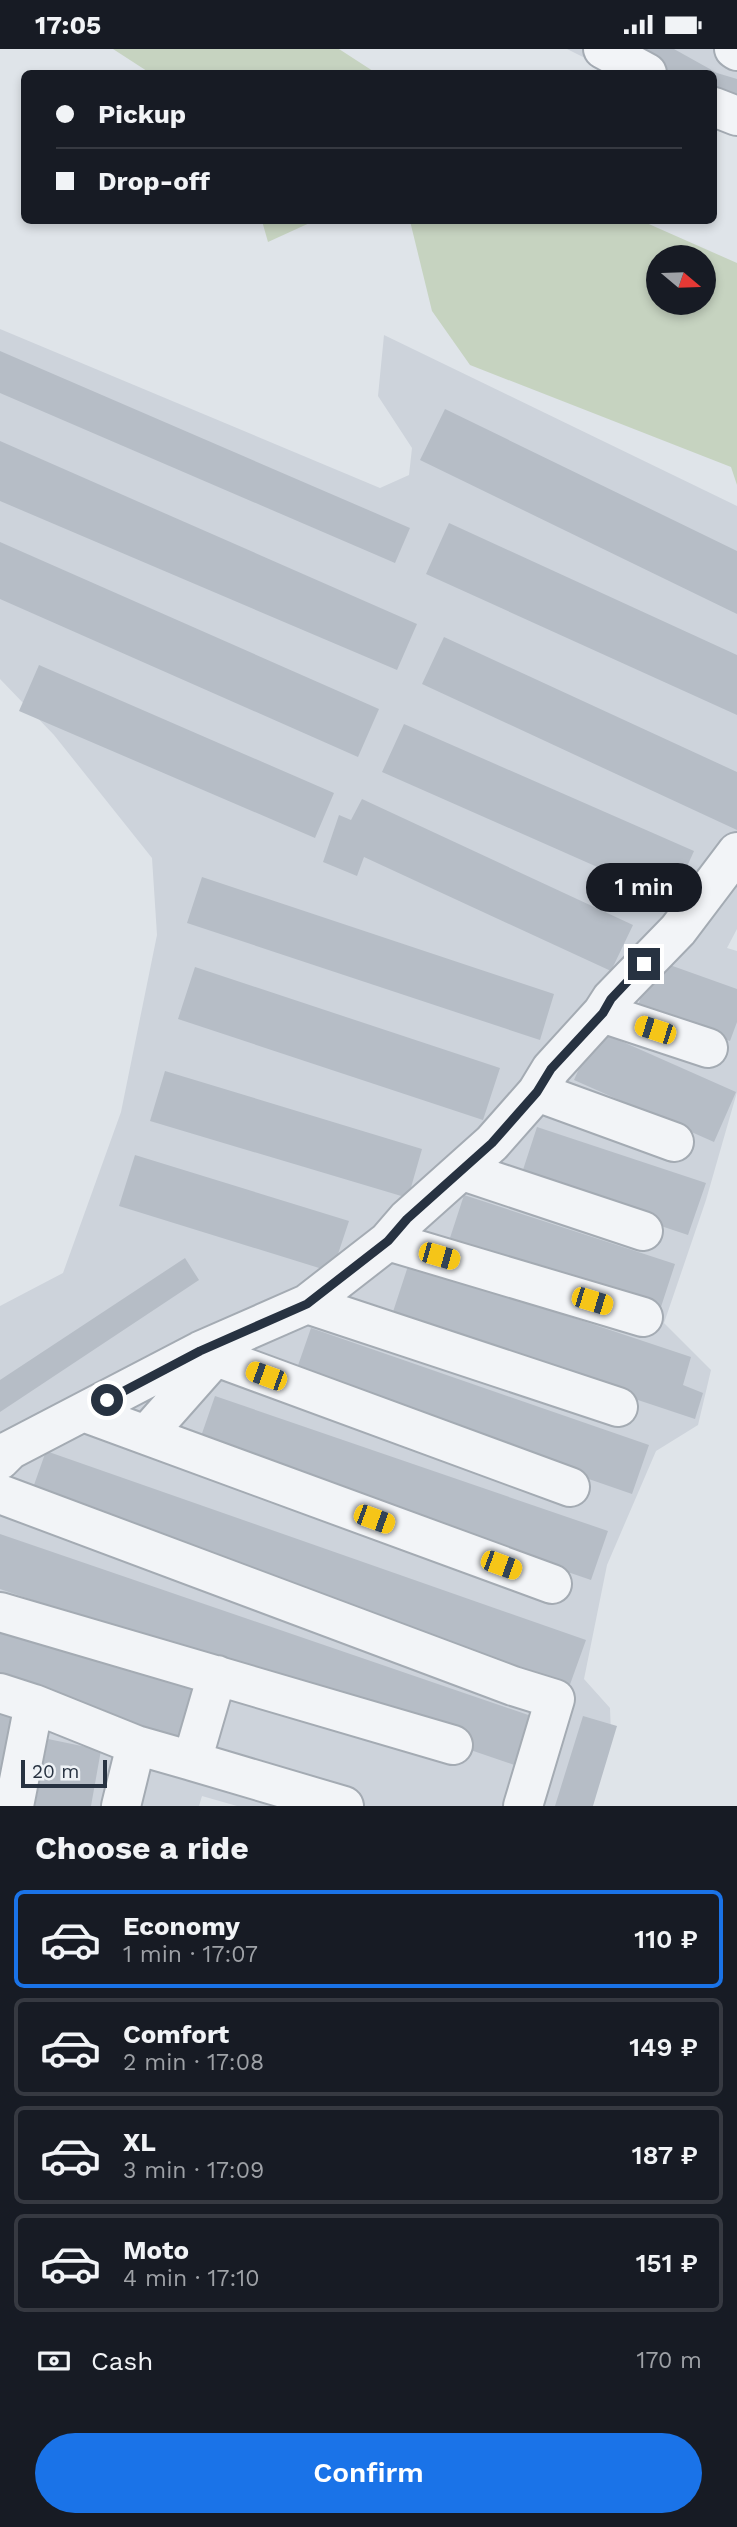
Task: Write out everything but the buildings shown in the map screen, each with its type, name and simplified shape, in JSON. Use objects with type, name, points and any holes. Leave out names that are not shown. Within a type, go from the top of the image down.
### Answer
[{"type":"lane","points":[[603,49],[642,70]]},
{"type":"lane","points":[[717,108],[737,116]]},
{"type":"lane","points":[[0,1460],[10,1450],[83,1412],[307,1304],[388,1241],[407,1219],[492,1143],[537,1092],[551,1069],[603,1013],[611,999],[678,930],[737,852]]},
{"type":"lane","points":[[603,1013],[708,1048]]},
{"type":"lane","points":[[537,1092],[674,1142]]},
{"type":"lane","points":[[463,1171],[643,1231]]},
{"type":"lane","points":[[388,1241],[643,1317]]},
{"type":"lane","points":[[307,1304],[618,1407]]},
{"type":"lane","points":[[146,1435],[208,1354]]},
{"type":"lane","points":[[208,1354],[570,1487]]},
{"type":"lane","points":[[83,1412],[552,1584]]},
{"type":"lane","points":[[0,1495],[500,1682],[555,1699],[523,1806]]},
{"type":"lane","points":[[0,1612],[453,1745]]},
{"type":"lane","points":[[192,1761],[217,1675]]},
{"type":"lane","points":[[14,1806],[17,1698],[136,1745],[344,1806]]},
{"type":"lane","points":[[121,1806],[136,1745]]},
{"type":"shaded area","points":[[567,49],[737,49],[737,122],[717,79],[717,70],[609,70]]},
{"type":"shaded area","points":[[0,329],[380,488],[409,475],[412,448],[378,396],[384,335],[737,506],[737,929],[727,948],[737,951],[737,1092],[706,1200],[664,1323],[711,1370],[698,1425],[656,1451],[607,1565],[584,1679],[610,1708],[611,1735],[590,1806],[237,1806],[202,1796],[199,1806],[0,1806],[0,1306],[63,1273],[121,1112],[157,935],[152,858],[54,735],[0,679]]},
{"type":"green space","points":[[113,49],[339,49],[371,70],[145,70]]},
{"type":"green space","points":[[263,224],[307,224],[268,242]]},
{"type":"green space","points":[[411,224],[649,224],[696,245],[646,245],[646,315],[716,315],[716,254],[737,263],[737,485],[731,467],[470,365],[432,311]]},
{"type":"route","points":[[107,1400],[200,1351],[307,1304],[388,1241],[407,1219],[492,1143],[537,1092],[551,1069],[644,964]]}]
